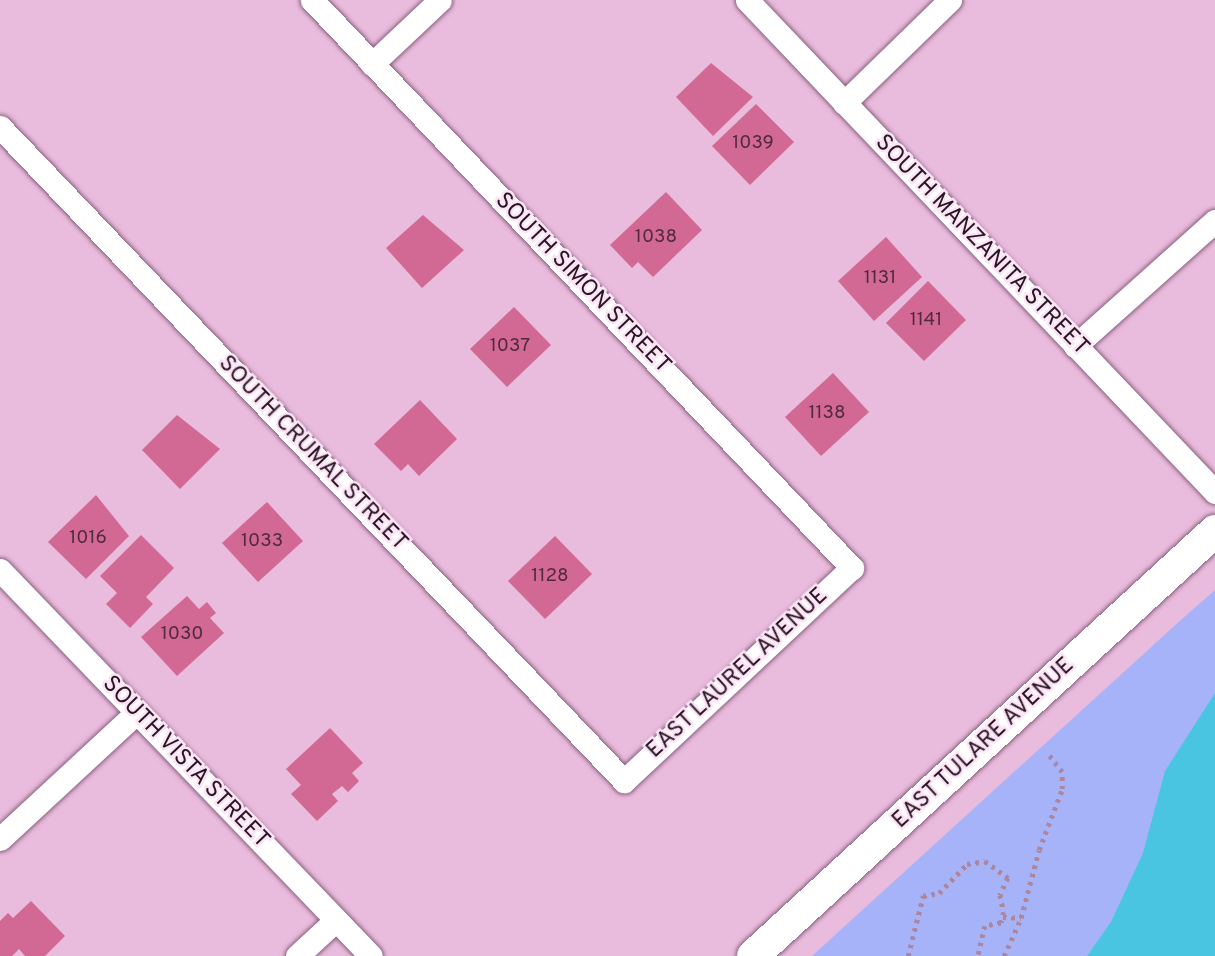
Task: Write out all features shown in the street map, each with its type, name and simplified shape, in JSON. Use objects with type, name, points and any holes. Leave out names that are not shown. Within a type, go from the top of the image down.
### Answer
[{"type":"street","name":"SOUTH SIMON STREET","points":[[312,0],[852,568]]},
{"type":"street","points":[[372,64],[440,0]]},
{"type":"street","name":"SOUTH MANZANITA STREET","points":[[747,0],[1215,492]]},
{"type":"street","points":[[844,103],[950,0]]},
{"type":"street","name":"SOUTH CRUMAL STREET","points":[[0,127],[624,780]]},
{"type":"street","points":[[1076,346],[1215,221]]},
{"type":"street","name":"EAST TULARE AVENUE","points":[[753,956],[1215,531]]},
{"type":"street","name":"EAST LAUREL AVENUE","points":[[624,780],[852,568]]},
{"type":"street","name":"SOUTH VISTA STREET","points":[[0,570],[371,956]]},
{"type":"street","points":[[0,839],[136,713]]},
{"type":"street","points":[[298,956],[336,920]]},
{"type":"path","points":[[1003,956],[1021,918],[1064,777],[1047,753]]},
{"type":"path","points":[[908,956],[923,896],[939,893],[967,864],[985,861],[1003,870],[1008,878],[1000,895],[1003,917],[1001,923],[985,926],[978,956]]},
{"type":"path","points":[[1003,917],[1021,918]]},
{"type":"shaded area","points":[[1215,590],[1215,956],[812,956],[1182,619]]},
{"type":"shaded area","points":[[1215,693],[1215,956],[1087,956],[1111,922],[1143,853],[1165,771]]},
{"type":"building","points":[[711,63],[753,97],[713,136],[676,97]]},
{"type":"building","points":[[756,104],[794,142],[750,185],[712,146]]},
{"type":"building","points":[[666,192],[702,230],[653,277],[638,262],[632,268],[610,245]]},
{"type":"building","points":[[423,215],[464,250],[422,288],[386,248]]},
{"type":"building","points":[[886,237],[922,277],[874,321],[838,281]]},
{"type":"building","points":[[928,281],[966,320],[924,361],[886,323]]},
{"type":"building","points":[[514,307],[551,345],[507,387],[470,349]]},
{"type":"building","points":[[833,373],[869,412],[821,456],[785,417]]},
{"type":"building","points":[[420,400],[457,439],[419,476],[408,464],[401,471],[374,444]]},
{"type":"building","points":[[177,415],[220,449],[180,489],[142,450]]},
{"type":"building","points":[[96,495],[129,536],[86,579],[48,542]]},
{"type":"building","points":[[267,502],[303,541],[258,582],[222,543]]},
{"type":"building","points":[[141,535],[174,568],[146,597],[153,604],[130,628],[106,604],[117,593],[100,576]]},
{"type":"building","points":[[555,536],[592,574],[545,619],[508,581]]},
{"type":"building","points":[[187,596],[199,609],[207,602],[216,613],[210,618],[224,633],[177,676],[141,637]]},
{"type":"building","points":[[330,728],[363,763],[352,773],[359,781],[348,792],[342,786],[332,794],[338,801],[317,821],[291,794],[301,785],[286,769]]},
{"type":"building","points":[[31,901],[65,936],[45,956],[25,956],[19,949],[12,956],[0,956],[0,921],[8,913],[13,918]]}]
